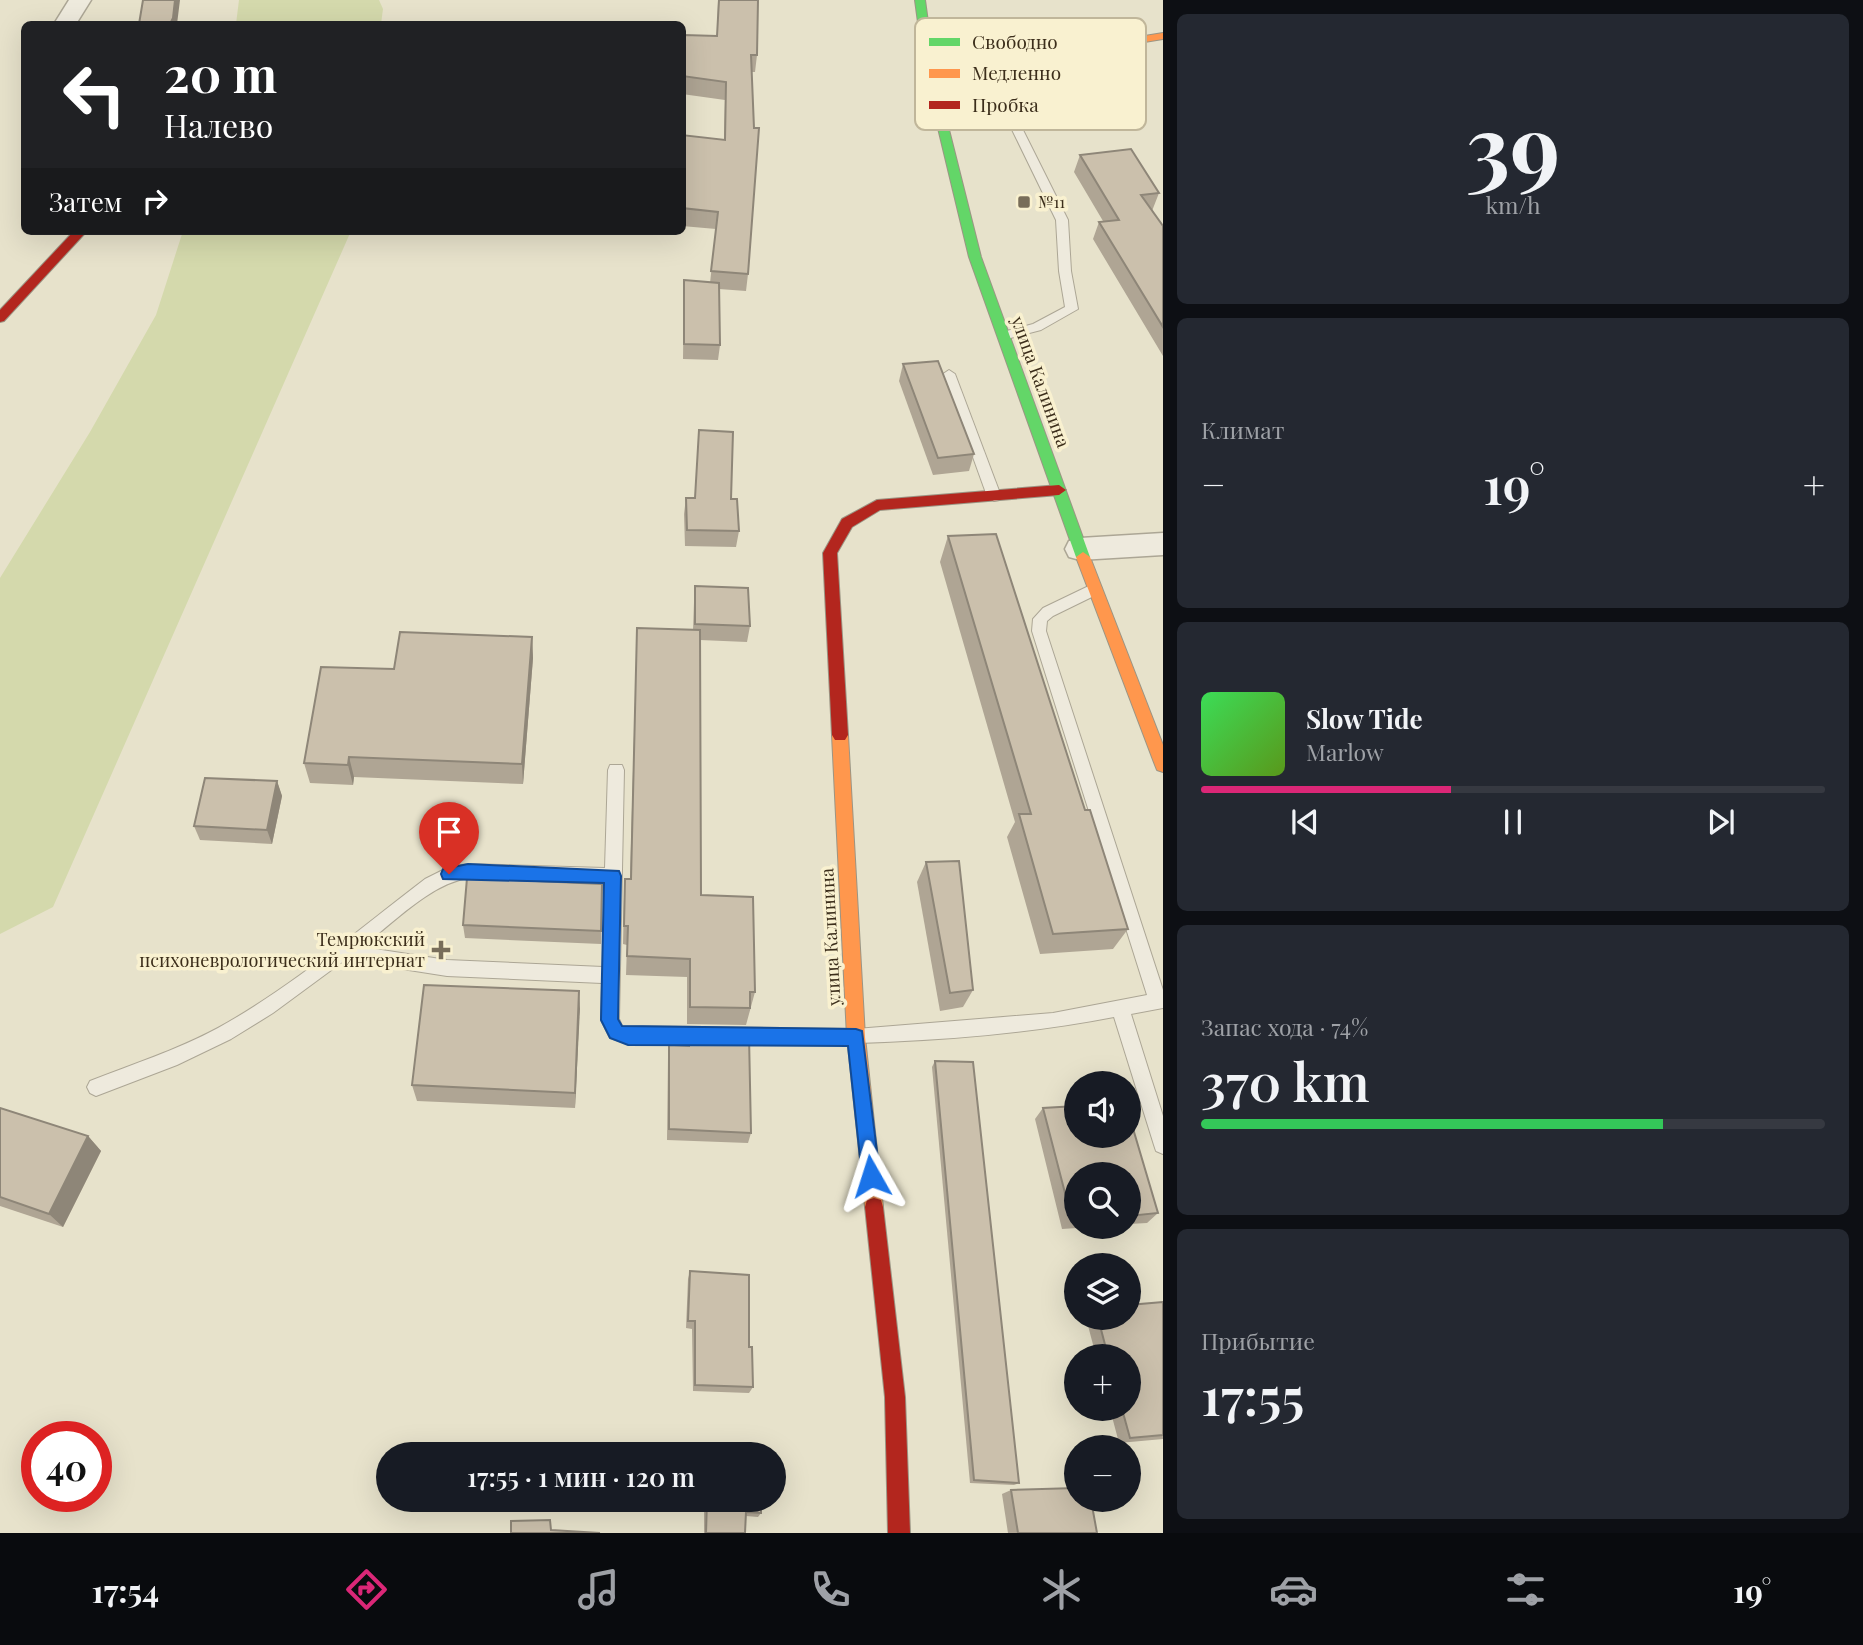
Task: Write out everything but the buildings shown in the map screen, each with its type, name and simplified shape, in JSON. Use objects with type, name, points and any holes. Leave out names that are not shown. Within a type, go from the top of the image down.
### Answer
[{"type":"street","points":[[67,21],[80,0]]},
{"type":"street","name":"улица Калинина","points":[[920,0],[922,18]]},
{"type":"street","name":"улица Калинина","points":[[944,130],[975,257],[1080,549],[1163,765]]},
{"type":"street","points":[[0,318],[77,235]]},
{"type":"street","points":[[994,496],[1059,490]]},
{"type":"street","name":"улица Калинина","points":[[899,1533],[895,1397],[856,1037],[830,552],[841,526],[856,514],[877,505],[994,496]]},
{"type":"street","points":[[1080,549],[1163,544]]},
{"type":"lane","points":[[1003,337],[1037,327],[1072,309],[1065,271],[1062,220],[1018,130]]},
{"type":"lane","points":[[949,374],[994,496]]},
{"type":"lane","points":[[616,770],[610,1020],[616,1032],[628,1036],[856,1037],[1053,1021],[1161,1000],[1038,631],[1040,619],[1048,612],[1095,589]]},
{"type":"lane","points":[[96,1087],[158,1065],[240,1024],[431,884],[449,874],[468,871],[613,876]]},
{"type":"lane","points":[[341,952],[447,968],[610,975]]},
{"type":"lane","points":[[1120,1009],[1163,1145]]},
{"type":"green space","points":[[239,0],[379,0],[383,9],[381,21],[236,21]]},
{"type":"green space","points":[[182,235],[349,235],[53,907],[0,934],[0,578],[90,432],[156,315]]},
{"type":"traffic: fast","points":[[920,0],[922,18]]},
{"type":"traffic: fast","points":[[944,130],[975,257],[1083,557]]},
{"type":"traffic: slow","points":[[1146,39],[1163,36]]},
{"type":"traffic: slow","points":[[1083,557],[1163,765]]},
{"type":"traffic: slow","points":[[840,735],[856,1037],[874,1207]]},
{"type":"traffic: jam","points":[[0,318],[77,235]]},
{"type":"traffic: jam","points":[[840,735],[830,553],[847,523],[877,505],[1059,490]]},
{"type":"traffic: jam","points":[[874,1207],[895,1397],[899,1533]]},
{"type":"place","name":"№11","points":[[1024,202]]},
{"type":"place","name":"Темрюкский психоневрологический интернат","points":[[441,950]]},
{"type":"route","points":[[449,874],[468,871],[613,876],[610,1020],[616,1032],[628,1036],[856,1037],[871,1176]]}]
